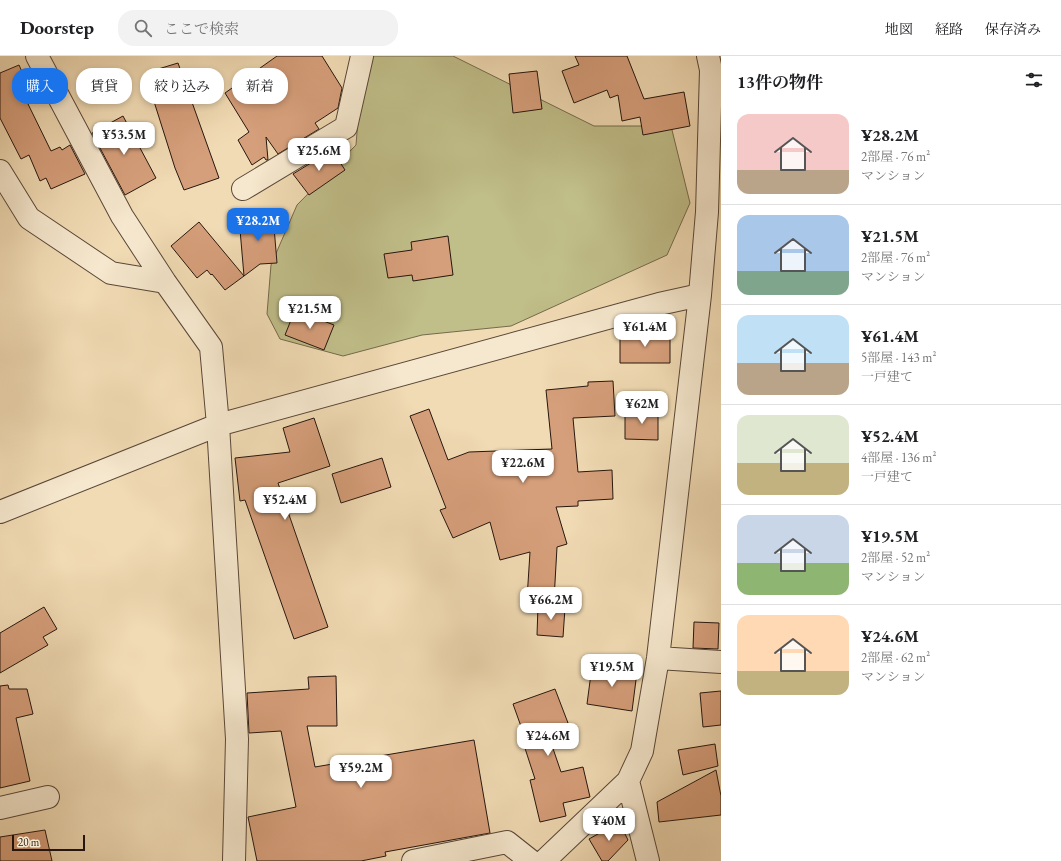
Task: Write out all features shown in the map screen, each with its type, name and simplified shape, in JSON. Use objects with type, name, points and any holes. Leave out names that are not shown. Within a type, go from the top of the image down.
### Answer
[{"type":"street","points":[[243,189],[346,127],[362,56]]},
{"type":"street","points":[[44,59],[122,216],[164,282],[211,347],[218,425],[237,739],[234,861]]},
{"type":"street","points":[[544,861],[628,781],[642,751],[658,658],[700,295],[707,212],[713,65]]},
{"type":"street","points":[[0,171],[29,218],[111,273],[164,282]]},
{"type":"street","points":[[0,512],[218,425],[659,304],[700,295]]},
{"type":"street","points":[[658,658],[721,662]]},
{"type":"street","points":[[628,781],[648,861]]},
{"type":"street","points":[[0,808],[48,797]]},
{"type":"street","points":[[413,861],[507,842],[532,861]]},
{"type":"shaded area","points":[[363,56],[453,56],[594,126],[671,126],[690,203],[667,255],[511,326],[422,335],[343,356],[280,339],[267,314],[271,265],[297,205],[356,145]]},
{"type":"building","points":[[277,56],[322,56],[342,88],[338,108],[315,123],[319,129],[278,154],[266,137],[268,160],[264,157],[252,165],[238,140],[249,132],[225,93],[232,88],[232,104],[288,104],[288,68],[260,68]]},
{"type":"building","points":[[575,56],[627,56],[644,99],[684,92],[690,126],[643,135],[640,117],[622,121],[618,95],[610,98],[607,90],[574,103],[562,71],[579,65]]},
{"type":"building","points":[[178,63],[180,68],[162,68]]},
{"type":"building","points":[[19,65],[20,68],[12,68],[12,104],[28,104],[51,151],[60,147],[62,150],[70,145],[85,174],[51,189],[46,178],[40,181],[29,155],[21,159],[0,118],[0,73]]},
{"type":"building","points":[[537,71],[542,109],[513,113],[509,74]]},
{"type":"building","points":[[155,104],[193,104],[219,178],[184,190],[175,168]]},
{"type":"building","points":[[123,116],[156,178],[125,195],[92,133]]},
{"type":"building","points":[[332,150],[345,170],[309,195],[293,174]]},
{"type":"building","points":[[273,215],[277,263],[260,264],[244,276],[239,218]]},
{"type":"building","points":[[199,222],[244,276],[225,290],[207,270],[197,278],[171,246]]},
{"type":"building","points":[[448,236],[453,275],[413,281],[412,275],[388,278],[384,254],[412,250],[411,242]]},
{"type":"building","points":[[295,310],[334,325],[324,350],[285,335]]},
{"type":"building","points":[[620,334],[670,334],[670,363],[620,363]]},
{"type":"building","points":[[613,381],[615,416],[573,418],[578,472],[612,470],[613,499],[578,501],[578,506],[556,507],[567,544],[557,547],[554,600],[527,599],[530,552],[500,560],[490,522],[453,538],[440,510],[446,508],[410,416],[429,409],[448,460],[469,452],[552,449],[546,390],[588,386],[588,382]]},
{"type":"building","points":[[625,411],[658,411],[658,440],[625,439]]},
{"type":"building","points":[[314,418],[330,466],[278,483],[328,627],[294,639],[245,500],[240,501],[235,458],[290,452],[283,428]]},
{"type":"building","points":[[382,458],[391,487],[341,503],[332,474]]},
{"type":"building","points":[[538,606],[565,608],[563,637],[537,635]]},
{"type":"building","points":[[44,607],[57,629],[43,637],[48,645],[0,673],[0,633]]},
{"type":"building","points":[[694,622],[719,623],[718,649],[693,648]]},
{"type":"building","points":[[592,666],[637,672],[632,711],[587,704]]},
{"type":"building","points":[[336,676],[337,726],[307,726],[315,767],[474,740],[490,833],[385,852],[386,856],[361,861],[257,861],[248,817],[296,807],[281,731],[249,733],[247,693],[309,689],[308,677]]},
{"type":"building","points":[[8,685],[9,689],[27,689],[33,714],[16,718],[30,781],[0,788],[0,686]]},
{"type":"building","points":[[555,689],[568,723],[547,731],[561,772],[583,767],[590,797],[563,803],[566,816],[540,822],[530,780],[535,779],[520,733],[523,732],[513,704]]},
{"type":"building","points":[[721,691],[721,725],[703,727],[700,693]]},
{"type":"building","points":[[715,744],[718,766],[683,775],[678,750]]},
{"type":"building","points":[[716,770],[721,796],[721,815],[659,822],[657,802]]},
{"type":"building","points":[[619,822],[628,840],[608,861],[602,861],[589,839]]},
{"type":"building","points":[[45,830],[52,861],[0,861],[0,837]]}]
